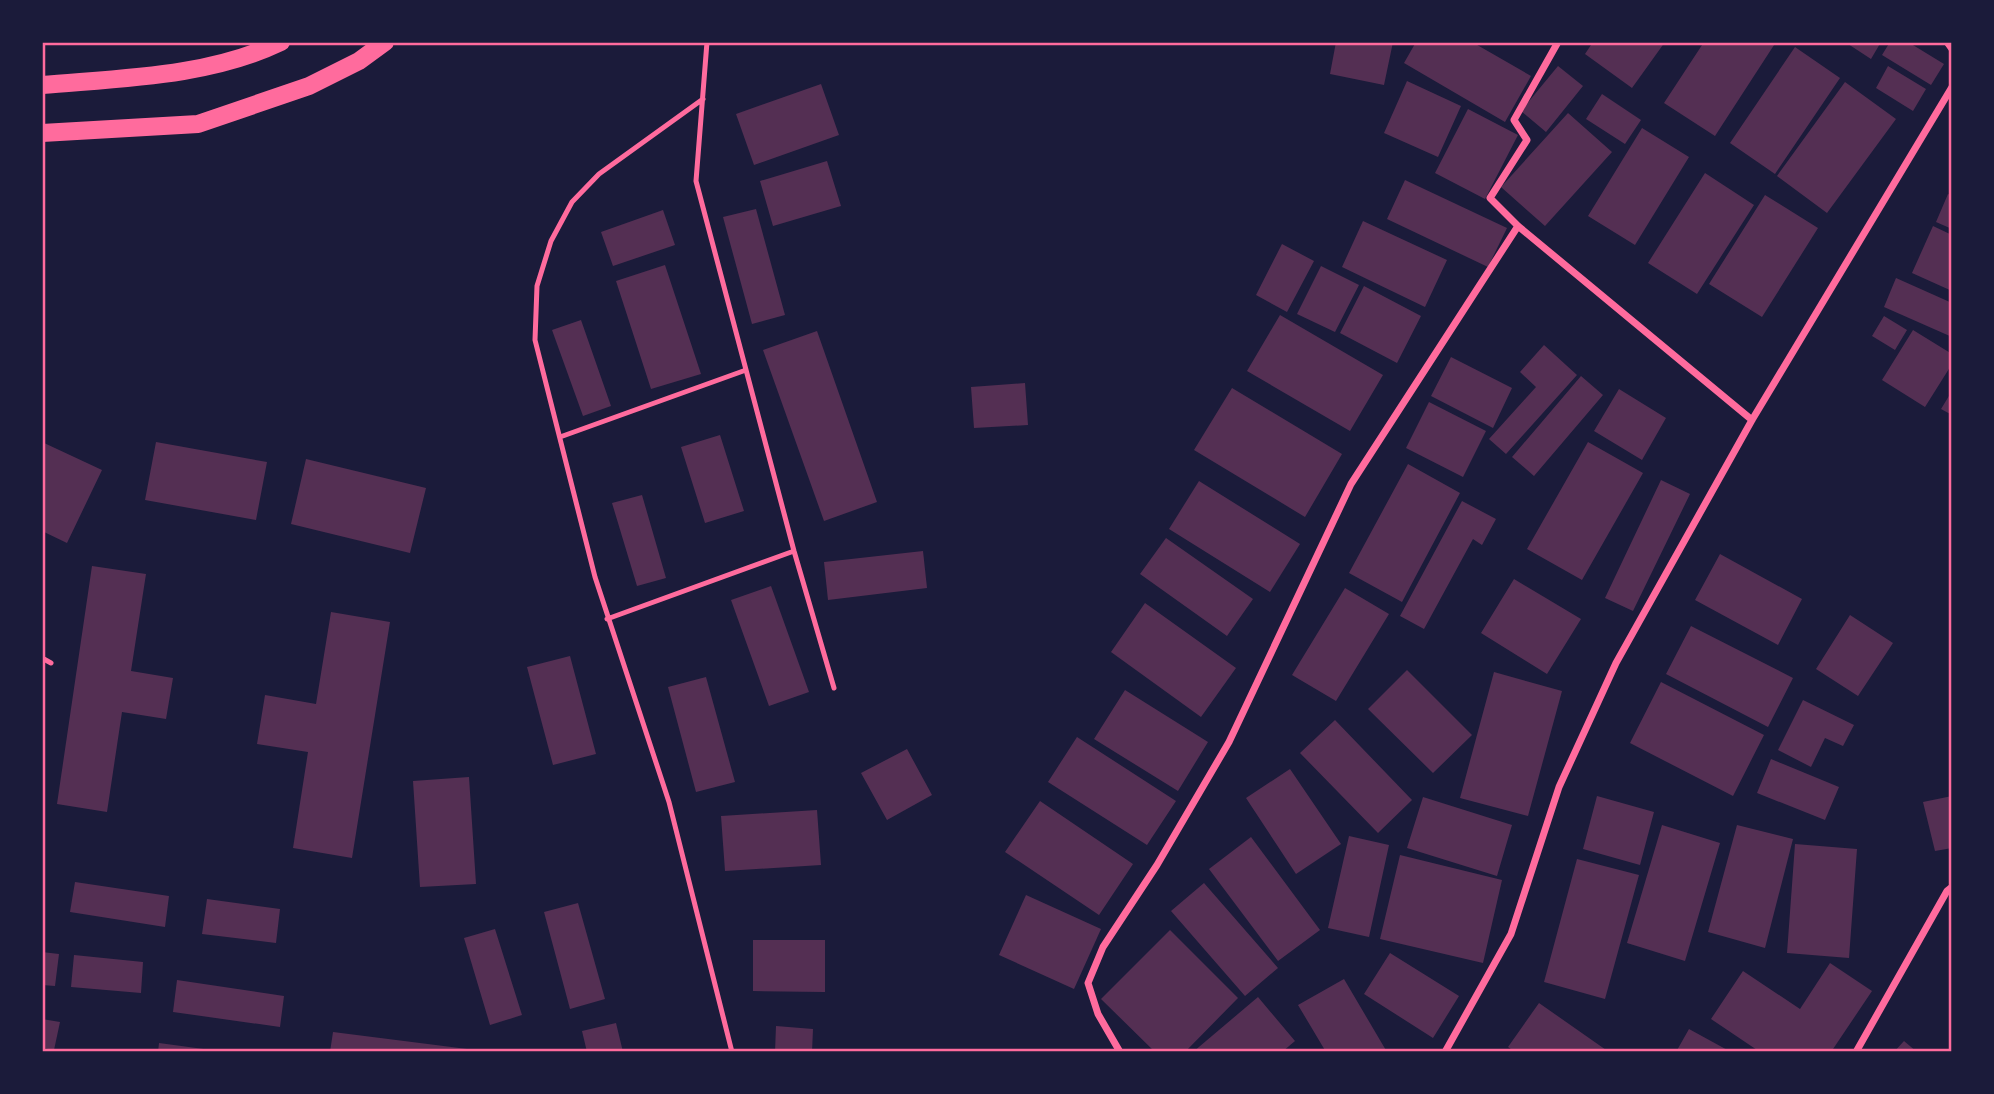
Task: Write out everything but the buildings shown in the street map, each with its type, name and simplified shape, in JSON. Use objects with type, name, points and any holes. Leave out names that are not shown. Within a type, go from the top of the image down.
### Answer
[{"type":"main road","points":[[42,85],[139,76],[224,64],[281,42]]},
{"type":"main road","points":[[42,133],[198,124],[309,86],[359,61],[385,42]]},
{"type":"street","points":[[1558,42],[1514,120],[1527,140],[1490,198],[1518,226],[1752,420]]},
{"type":"street","points":[[1947,42],[1952,49]]},
{"type":"street","points":[[1445,1052],[1511,934],[1559,787],[1616,663],[1752,420],[1952,87]]},
{"type":"street","points":[[1120,1052],[1098,1014],[1088,983],[1103,947],[1157,865],[1229,742],[1351,484],[1518,226]]},
{"type":"street","points":[[1856,1052],[1949,889]]},
{"type":"lane","points":[[707,42],[696,181],[794,551],[834,688]]},
{"type":"lane","points":[[703,99],[599,174],[572,202],[551,241],[537,286],[536,340],[607,619],[669,802],[732,1052]]},
{"type":"lane","points":[[560,437],[746,370]]},
{"type":"lane","points":[[607,619],[794,551]]},
{"type":"lane","points":[[42,659],[51,663]]}]
